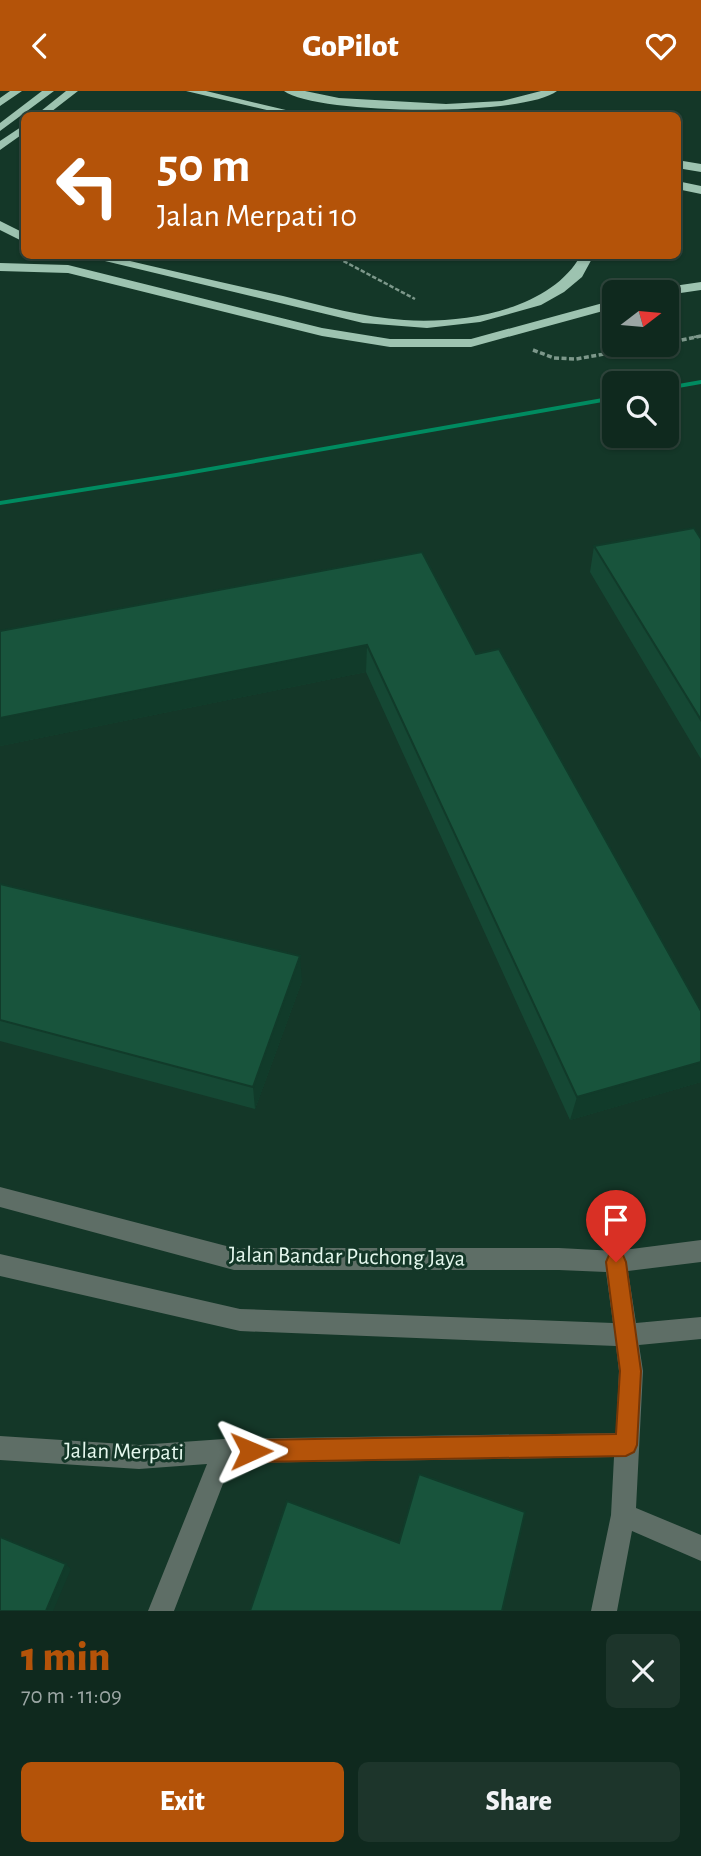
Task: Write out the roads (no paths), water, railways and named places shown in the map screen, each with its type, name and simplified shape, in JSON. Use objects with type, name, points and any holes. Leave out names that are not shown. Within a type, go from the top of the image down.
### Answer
[{"type":"highway","points":[[21,112],[49,91]]},
{"type":"highway","points":[[45,112],[73,91]]},
{"type":"highway","points":[[191,91],[287,112]]},
{"type":"highway","points":[[289,91],[399,112]]},
{"type":"highway","points":[[337,101],[474,106],[552,91]]},
{"type":"highway","points":[[0,128],[21,112]]},
{"type":"highway","points":[[0,147],[21,130]]},
{"type":"highway","points":[[681,165],[701,168]]},
{"type":"highway","points":[[681,186],[701,190]]},
{"type":"highway","points":[[0,225],[21,236]]},
{"type":"highway","points":[[103,259],[363,319],[408,324],[493,315],[520,309],[546,297],[569,281],[587,259]]},
{"type":"highway","points":[[0,267],[68,269],[321,332],[390,343],[471,343],[602,307]]},
{"type":"highway","points":[[679,289],[701,286]]},
{"type":"street","name":"Jalan Bandar Puchong Jaya","points":[[0,1197],[234,1259],[559,1259],[616,1262],[701,1251]]},
{"type":"street","points":[[604,1611],[623,1515],[631,1371],[616,1262]]},
{"type":"street","points":[[0,1265],[240,1320],[628,1335],[701,1328]]},
{"type":"street","name":"Jalan Merpati","points":[[0,1448],[139,1457],[224,1451],[626,1445]]},
{"type":"street","points":[[161,1611],[224,1451]]},
{"type":"street","points":[[623,1515],[701,1548]]},
{"type":"waterway","points":[[679,386],[701,382]]},
{"type":"waterway","points":[[0,503],[602,400]]}]
